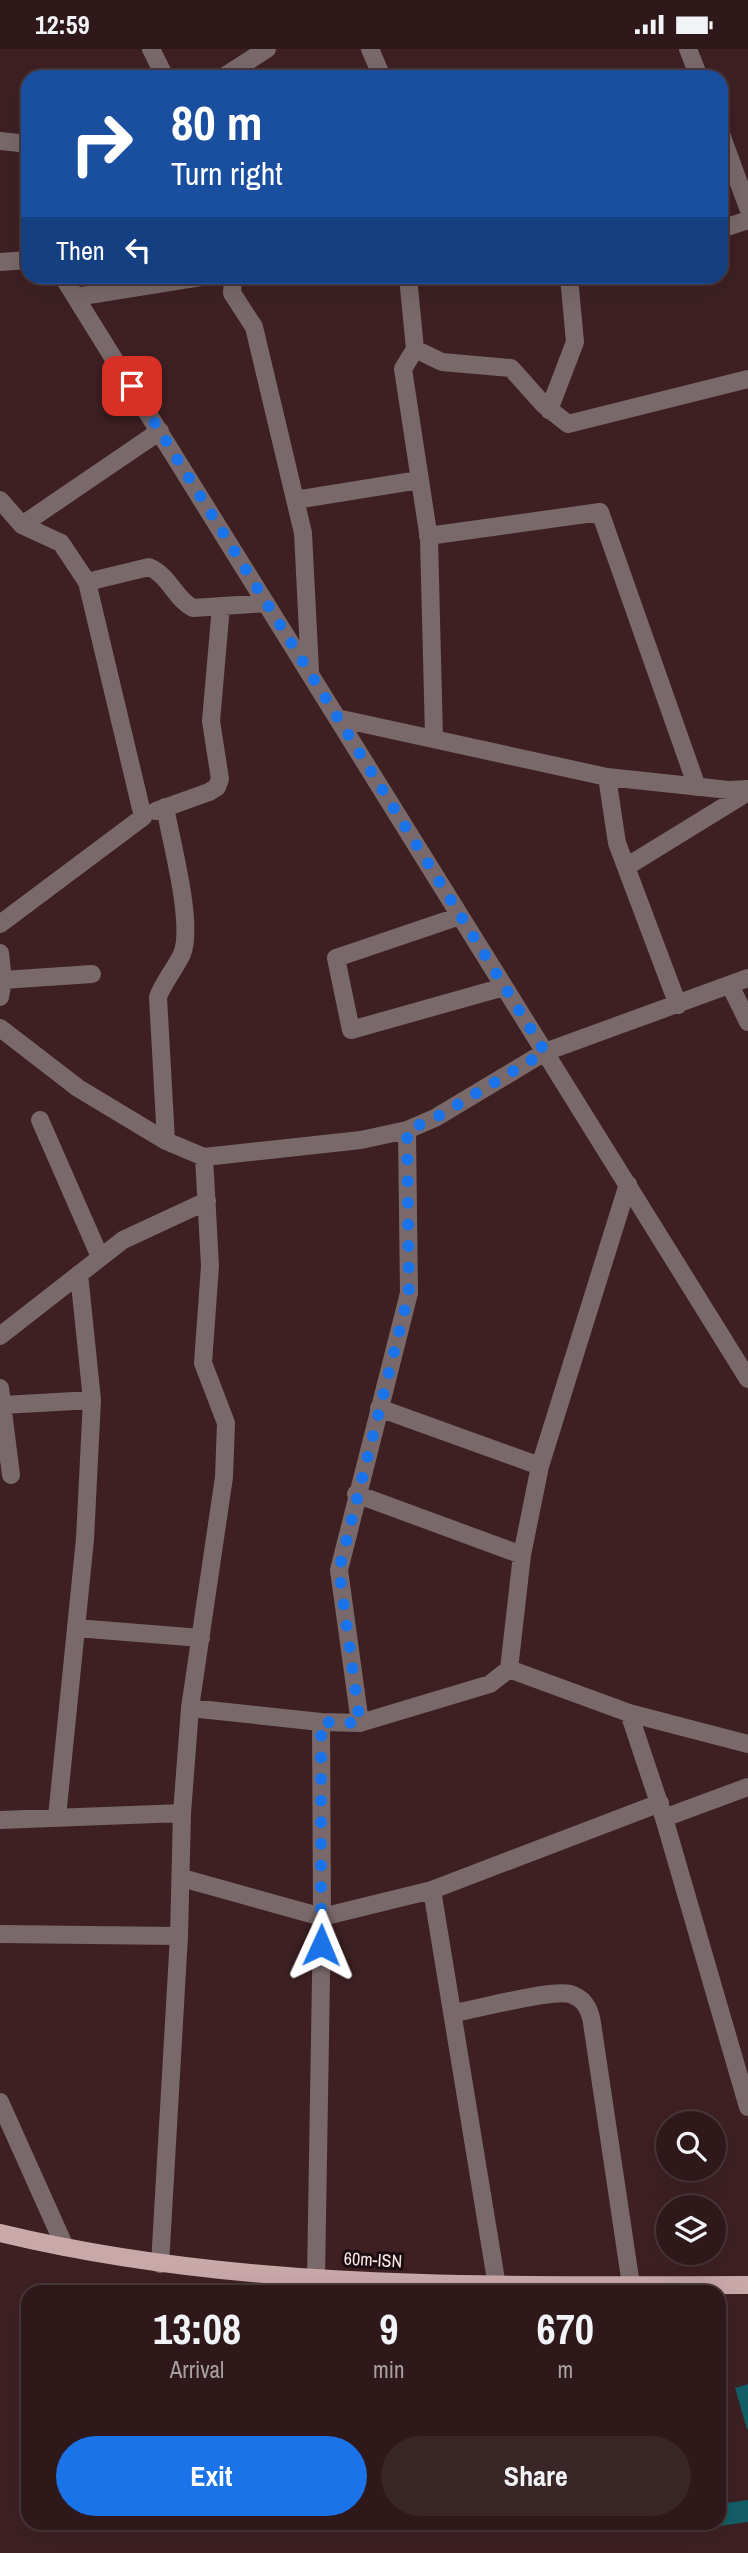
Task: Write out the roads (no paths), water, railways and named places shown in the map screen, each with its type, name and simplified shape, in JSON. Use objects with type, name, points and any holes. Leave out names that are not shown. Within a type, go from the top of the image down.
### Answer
[{"type":"main road","name":"60m-ISN","points":[[0,2233],[160,2263],[316,2278],[474,2285]]},
{"type":"main road","name":"60m-ISN","points":[[631,2285],[748,2285]]},
{"type":"street","points":[[151,49],[162,70]]},
{"type":"street","points":[[234,70],[267,49]]},
{"type":"street","points":[[370,49],[379,70]]},
{"type":"street","points":[[688,49],[696,70]]},
{"type":"street","points":[[0,141],[21,143]]},
{"type":"street","points":[[728,153],[748,208]]},
{"type":"street","points":[[728,227],[748,220]]},
{"type":"street","points":[[0,262],[21,260]]},
{"type":"street","points":[[68,284],[748,1379]]},
{"type":"street","points":[[76,297],[157,284]]},
{"type":"street","points":[[233,284],[232,293],[254,327],[303,533],[310,674]]},
{"type":"street","points":[[409,284],[415,349],[403,369],[428,536],[434,737]]},
{"type":"street","points":[[549,410],[575,342],[570,284]]},
{"type":"street","points":[[415,349],[442,362],[511,368],[549,410],[568,424],[748,379]]},
{"type":"street","points":[[22,526],[160,431]]},
{"type":"street","points":[[295,500],[419,480]]},
{"type":"street","points":[[0,500],[22,526],[61,543],[88,582],[143,817]]},
{"type":"street","points":[[428,536],[600,512],[697,786]]},
{"type":"street","points":[[88,582],[149,567],[159,571],[184,604],[203,610],[266,603]]},
{"type":"street","points":[[0,924],[143,817],[217,787],[220,779],[211,721],[222,606]]},
{"type":"street","points":[[337,718],[434,737],[607,777],[748,791]]},
{"type":"street","points":[[607,777],[617,843],[678,1005]]},
{"type":"street","points":[[626,867],[748,791]]},
{"type":"street","points":[[165,807],[187,930],[181,954],[163,982],[158,997],[166,1141]]},
{"type":"street","points":[[460,916],[335,958],[351,1030],[504,987]]},
{"type":"street","points":[[0,953],[1,988],[92,974]]},
{"type":"street","points":[[0,1028],[78,1088],[166,1141],[204,1157],[361,1140],[407,1130],[435,1118],[545,1052],[748,978]]},
{"type":"street","points":[[730,985],[748,1022]]},
{"type":"street","points":[[40,1120],[100,1257]]},
{"type":"street","points":[[360,1723],[339,1570],[356,1494],[409,1293],[407,1130]]},
{"type":"street","points":[[160,2263],[182,1878],[181,1813],[190,1709],[224,1477],[226,1423],[203,1363],[210,1266],[204,1157]]},
{"type":"street","points":[[190,1709],[321,1722],[360,1723],[490,1684],[509,1669],[522,1555],[540,1467],[628,1184]]},
{"type":"street","points":[[0,1336],[123,1240],[207,1201]]},
{"type":"street","points":[[57,1817],[85,1539],[92,1400],[79,1274]]},
{"type":"street","points":[[11,1475],[2,1397],[92,1400]]},
{"type":"street","points":[[379,1408],[540,1467]]},
{"type":"street","points":[[356,1494],[522,1555]]},
{"type":"street","points":[[76,1628],[201,1638]]},
{"type":"street","points":[[509,1669],[629,1713],[748,1744]]},
{"type":"street","points":[[629,1713],[741,2046],[748,2107]]},
{"type":"street","points":[[316,2278],[322,1917],[321,1722]]},
{"type":"street","points":[[182,1878],[322,1917],[432,1890],[662,1810],[748,1787]]},
{"type":"street","points":[[0,1820],[181,1813]]},
{"type":"street","points":[[432,1890],[497,2285]]},
{"type":"street","points":[[0,1934],[179,1936]]},
{"type":"street","points":[[454,2013],[562,1993],[580,1998],[587,2005],[593,2023],[631,2285]]},
{"type":"street","points":[[0,2102],[65,2247]]}]
